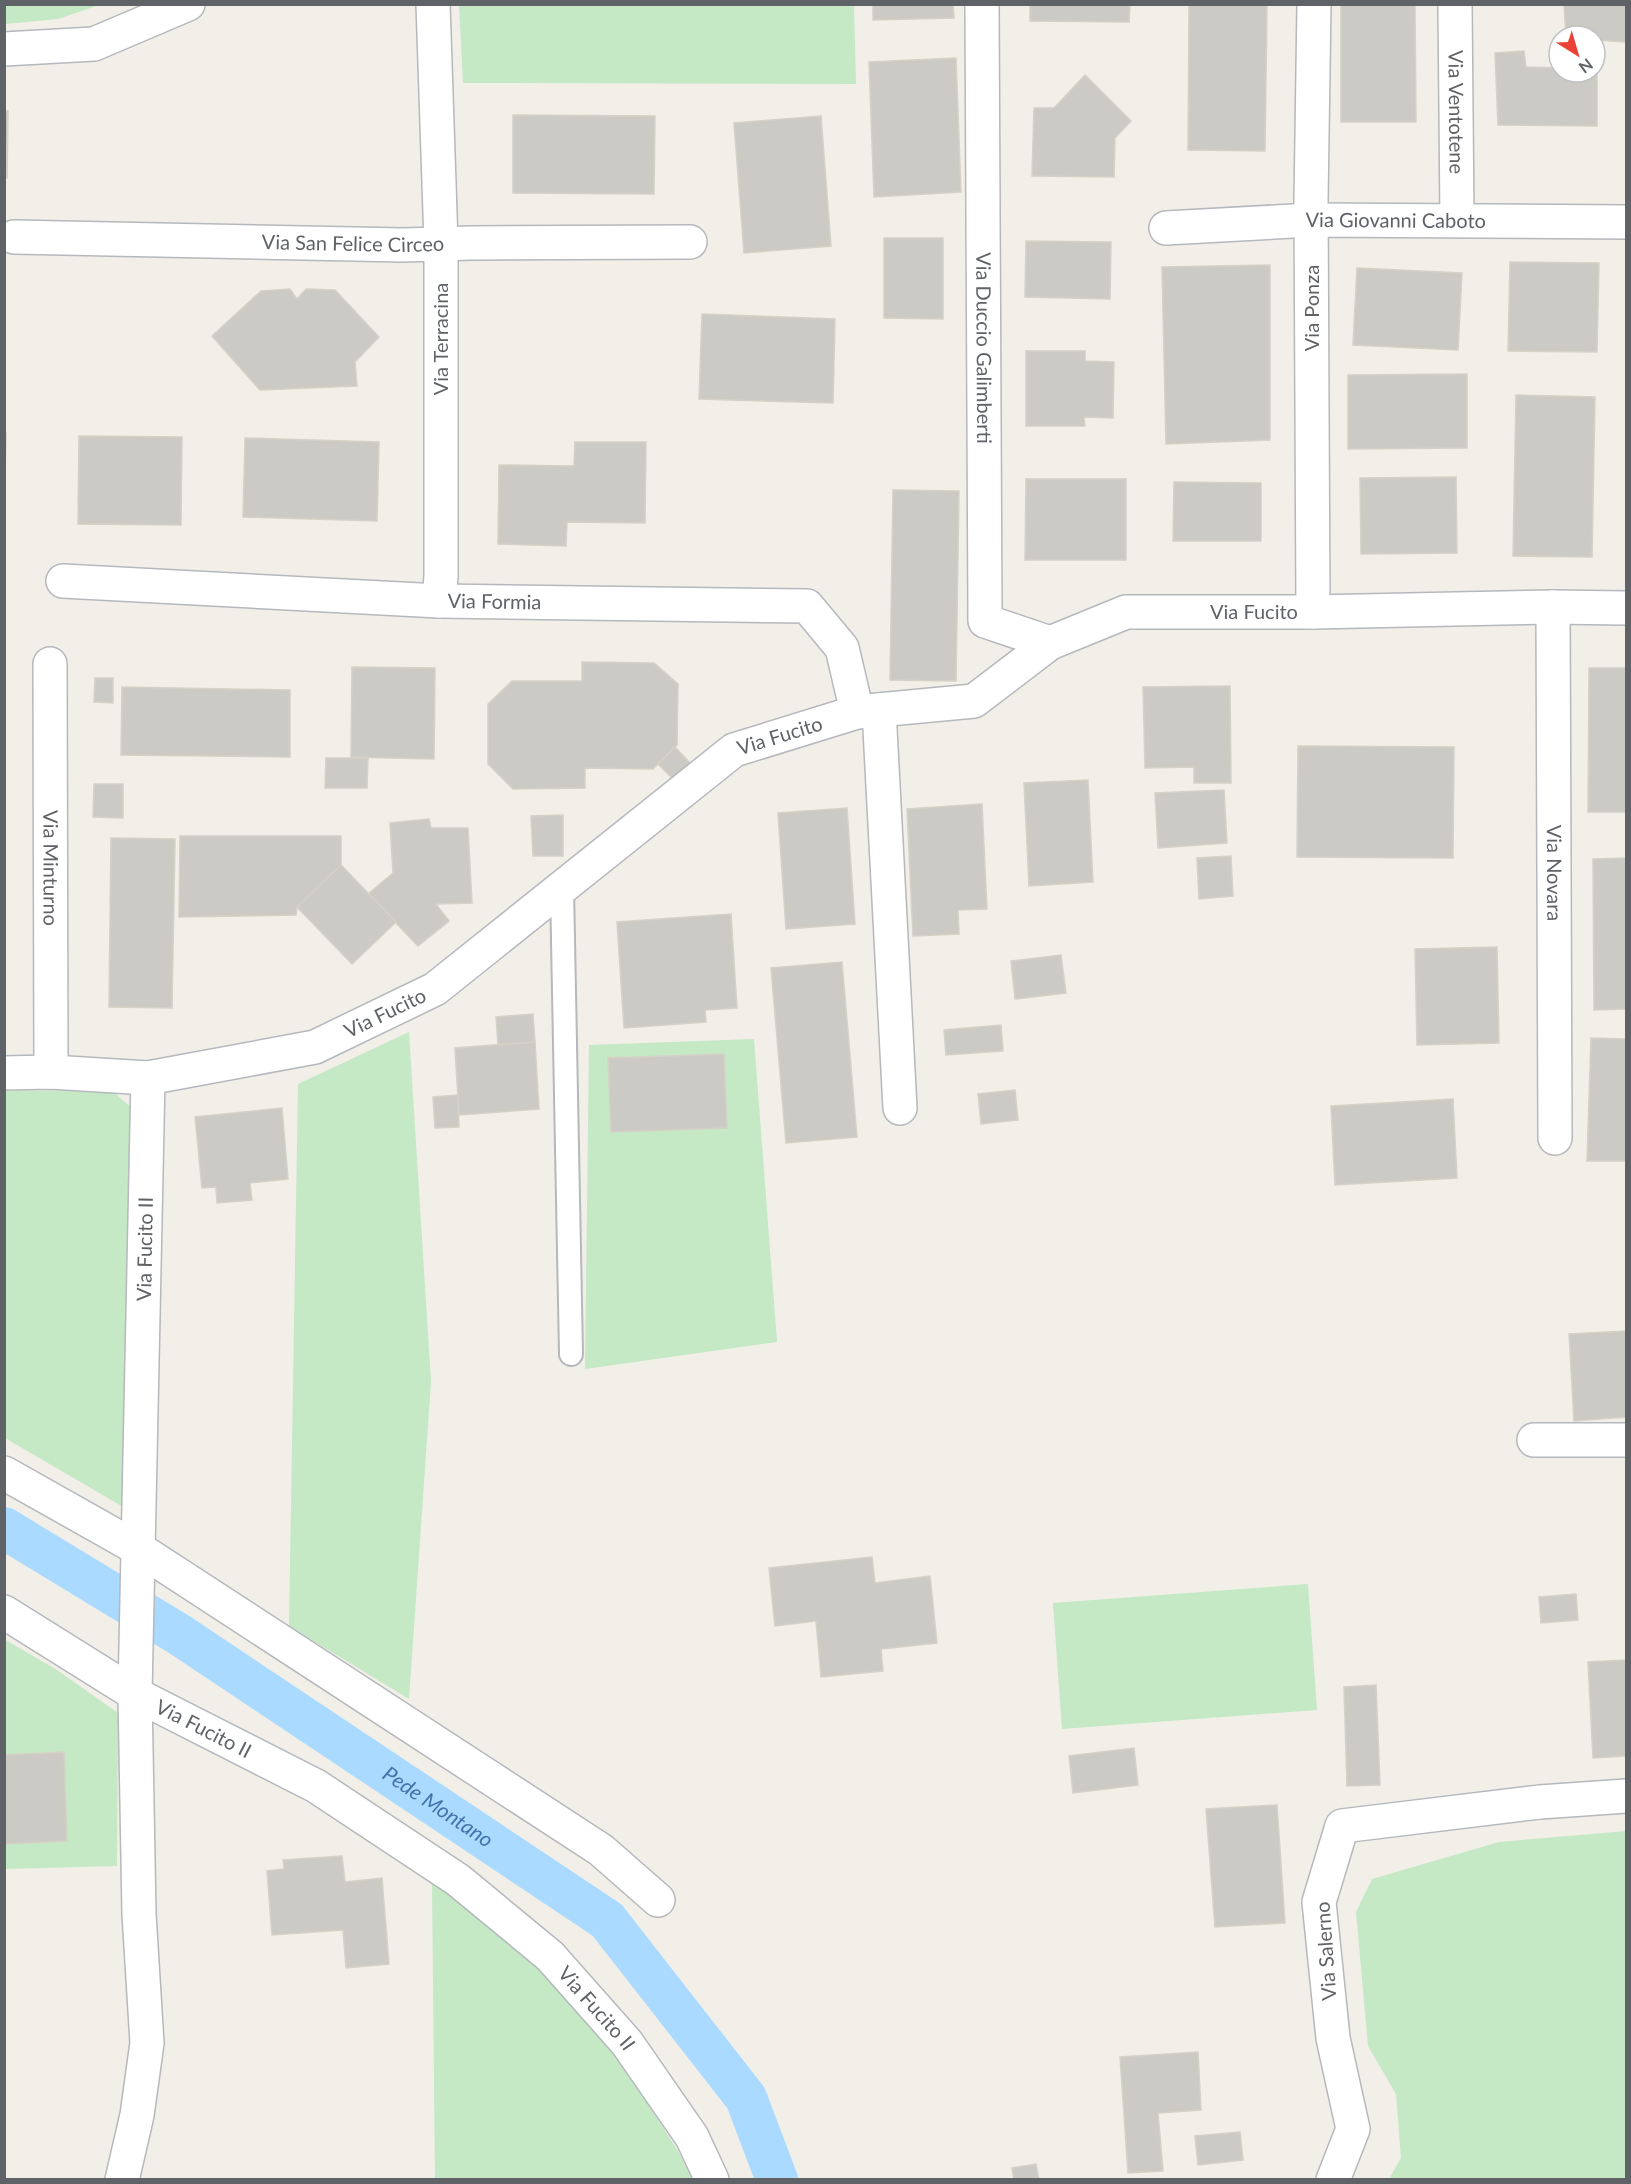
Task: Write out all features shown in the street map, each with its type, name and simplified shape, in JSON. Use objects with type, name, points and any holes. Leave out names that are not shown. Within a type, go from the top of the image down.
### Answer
[{"type":"street","points":[[4,49],[93,44],[188,4]]},
{"type":"street","name":"Via Terracina","points":[[433,4],[441,243],[441,576],[439,601]]},
{"type":"street","name":"Via Duccio Galimberti","points":[[982,4],[984,621],[1050,643]]},
{"type":"street","name":"Via Ponza","points":[[1313,612],[1311,220],[1314,4]]},
{"type":"street","name":"Via Ventotene","points":[[1455,4],[1457,220]]},
{"type":"street","name":"Via Giovanni Caboto","points":[[1166,228],[1311,220],[1626,222]]},
{"type":"street","name":"Via San Felice Circeo","points":[[14,237],[403,245],[690,242]]},
{"type":"street","name":"Via Formia","points":[[63,581],[439,601],[807,606],[842,648],[868,711],[900,1108]]},
{"type":"street","name":"Via Novara","points":[[1553,607],[1555,1138]]},
{"type":"street","name":"Via Fucito","points":[[4,1073],[51,1072],[148,1078],[315,1047],[435,989],[734,750],[868,711],[974,701],[1050,643],[1126,612],[1626,608]]},
{"type":"street","name":"Via Minturno","points":[[51,664],[51,1072]]},
{"type":"street","name":"Via Fucito II","points":[[148,1078],[135,1694],[316,1786],[458,1880],[550,1956],[627,2043],[692,2137],[712,2180]]},
{"type":"street","points":[[1534,1440],[1626,1440]]},
{"type":"street","points":[[4,1473],[139,1561],[601,1850],[658,1900]]},
{"type":"street","points":[[4,1612],[135,1694],[139,1914],[147,2043],[137,2115],[122,2180]]},
{"type":"street","name":"Via Salerno","points":[[1333,2180],[1353,2129],[1333,2038],[1319,1902],[1342,1826],[1540,1802],[1626,1796]]},
{"type":"lane","points":[[562,888],[571,1354]]},
{"type":"green space","points":[[4,5],[99,5],[58,19],[5,24]]},
{"type":"green space","points":[[459,5],[854,5],[856,84],[463,83]]},
{"type":"green space","points":[[409,1032],[431,1382],[409,1699],[289,1626],[298,1084]]},
{"type":"green space","points":[[754,1039],[777,1342],[585,1369],[589,1045]]},
{"type":"green space","points":[[111,1090],[133,1109],[125,1508],[5,1438],[5,1091]]},
{"type":"green space","points":[[1308,1584],[1317,1710],[1062,1729],[1053,1603]]},
{"type":"green space","points":[[4,1639],[57,1670],[118,1713],[117,1866],[5,1869]]},
{"type":"green space","points":[[1626,1831],[1626,2179],[1389,2179],[1401,2158],[1396,2094],[1368,2046],[1356,1912],[1372,1879],[1499,1842]]},
{"type":"green space","points":[[432,1881],[540,1968],[616,2054],[678,2151],[692,2179],[435,2179]]},
{"type":"building","points":[[873,4],[953,4],[954,18],[873,20]]},
{"type":"building","points":[[1030,4],[1130,4],[1129,22],[1030,21]]},
{"type":"building","points":[[1189,4],[1267,4],[1265,151],[1188,150]]},
{"type":"building","points":[[1341,4],[1415,4],[1416,122],[1341,122]]},
{"type":"building","points":[[1564,4],[1626,4],[1626,42],[1607,41],[1607,24],[1565,24]]},
{"type":"building","points":[[1524,51],[1526,67],[1547,68],[1547,84],[1597,84],[1597,126],[1498,125],[1495,53]]},
{"type":"building","points":[[956,58],[961,192],[874,197],[869,62]]},
{"type":"building","points":[[1085,75],[1131,121],[1115,138],[1114,177],[1032,176],[1034,108],[1054,108]]},
{"type":"building","points":[[4,111],[8,111],[7,178],[4,178]]},
{"type":"building","points":[[513,115],[655,116],[654,194],[513,193]]},
{"type":"building","points":[[821,116],[831,246],[744,253],[734,123]]},
{"type":"building","points":[[884,238],[943,238],[943,319],[884,318]]},
{"type":"building","points":[[1026,241],[1111,242],[1110,299],[1025,297]]},
{"type":"building","points":[[1510,262],[1599,263],[1597,352],[1508,351]]},
{"type":"building","points":[[1270,265],[1270,440],[1166,444],[1162,267]]},
{"type":"building","points":[[1357,268],[1462,273],[1458,350],[1353,345]]},
{"type":"building","points":[[290,289],[297,299],[306,289],[335,290],[379,337],[355,362],[357,386],[260,390],[212,336],[261,291]]},
{"type":"building","points":[[702,314],[835,319],[833,403],[699,399]]},
{"type":"building","points":[[1026,351],[1085,351],[1085,361],[1114,362],[1113,418],[1084,417],[1085,426],[1026,426]]},
{"type":"building","points":[[1467,374],[1467,448],[1348,449],[1348,375]]},
{"type":"building","points":[[1516,395],[1595,397],[1592,557],[1513,556]]},
{"type":"building","points":[[4,433],[6,433],[4,521]]},
{"type":"building","points":[[79,436],[182,437],[181,525],[78,524]]},
{"type":"building","points":[[245,438],[379,442],[377,521],[243,517]]},
{"type":"building","points":[[575,442],[646,442],[645,523],[567,522],[566,546],[498,544],[499,465],[574,466]]},
{"type":"building","points":[[1456,477],[1457,553],[1361,554],[1360,478]]},
{"type":"building","points":[[1026,479],[1126,479],[1126,560],[1025,560]]},
{"type":"building","points":[[1174,482],[1261,483],[1261,541],[1173,541]]},
{"type":"building","points":[[893,490],[959,491],[956,681],[890,680]]},
{"type":"building","points":[[582,662],[654,663],[678,684],[677,745],[653,769],[585,768],[585,788],[513,789],[488,764],[488,704],[512,681],[582,681]]},
{"type":"building","points":[[352,667],[435,668],[434,759],[351,757]]},
{"type":"building","points":[[1589,668],[1626,668],[1626,812],[1588,812]]},
{"type":"building","points":[[95,678],[113,678],[113,703],[94,702]]},
{"type":"building","points":[[1230,686],[1231,783],[1194,783],[1194,767],[1145,768],[1143,687]]},
{"type":"building","points":[[122,687],[290,690],[290,757],[121,755]]},
{"type":"building","points":[[1298,746],[1454,747],[1453,858],[1297,857]]},
{"type":"building","points":[[675,747],[690,763],[673,779],[658,764]]},
{"type":"building","points":[[326,758],[368,758],[367,788],[325,788]]},
{"type":"building","points":[[1088,780],[1093,882],[1029,886],[1024,783]]},
{"type":"building","points":[[94,784],[123,784],[123,818],[93,817]]},
{"type":"building","points":[[1224,790],[1227,843],[1158,848],[1155,793]]},
{"type":"building","points":[[982,804],[987,909],[958,910],[959,934],[913,936],[907,809]]},
{"type":"building","points":[[847,808],[855,924],[786,929],[778,813]]},
{"type":"building","points":[[563,815],[563,856],[533,856],[531,816]]},
{"type":"building","points":[[429,819],[431,828],[468,828],[472,903],[436,904],[449,921],[418,946],[368,894],[393,873],[390,823]]},
{"type":"building","points":[[180,836],[341,836],[341,865],[297,907],[296,915],[179,917]]},
{"type":"building","points":[[111,838],[175,839],[172,1008],[109,1007]]},
{"type":"building","points":[[1231,856],[1233,896],[1199,899],[1197,858]]},
{"type":"building","points":[[1626,858],[1626,1009],[1594,1010],[1593,859]]},
{"type":"building","points":[[341,865],[396,922],[352,964],[297,907]]},
{"type":"building","points":[[731,914],[737,1008],[705,1010],[706,1022],[624,1028],[617,922]]},
{"type":"building","points":[[1497,947],[1499,1043],[1417,1045],[1415,949]]},
{"type":"building","points":[[1061,955],[1066,993],[1015,999],[1011,961]]},
{"type":"building","points":[[842,962],[857,1137],[786,1143],[771,968]]},
{"type":"building","points":[[533,1014],[535,1042],[498,1045],[496,1017]]},
{"type":"building","points":[[1001,1025],[1003,1051],[946,1055],[944,1030]]},
{"type":"building","points":[[1591,1038],[1626,1039],[1626,1161],[1587,1161]]},
{"type":"building","points":[[535,1042],[539,1109],[459,1115],[455,1048]]},
{"type":"building","points":[[724,1054],[727,1128],[611,1132],[608,1058]]},
{"type":"building","points":[[1015,1090],[1018,1120],[981,1124],[978,1094]]},
{"type":"building","points":[[458,1095],[459,1127],[435,1128],[433,1097]]},
{"type":"building","points":[[1453,1099],[1457,1178],[1335,1185],[1331,1106]]},
{"type":"building","points":[[282,1108],[288,1179],[250,1183],[252,1200],[217,1203],[216,1187],[202,1188],[195,1117]]},
{"type":"building","points":[[1626,1331],[1626,1417],[1574,1421],[1569,1334]]},
{"type":"building","points":[[872,1557],[875,1583],[930,1576],[937,1643],[881,1649],[883,1671],[821,1677],[816,1621],[775,1626],[769,1568]]},
{"type":"building","points":[[1576,1594],[1578,1620],[1541,1623],[1539,1597]]},
{"type":"building","points":[[1626,1660],[1626,1756],[1593,1758],[1588,1662]]},
{"type":"building","points":[[1376,1685],[1380,1785],[1347,1786],[1344,1687]]},
{"type":"building","points":[[1134,1748],[1138,1785],[1073,1793],[1069,1756]]},
{"type":"building","points":[[64,1752],[67,1841],[4,1844],[4,1755]]},
{"type":"building","points":[[1277,1805],[1285,1923],[1215,1927],[1206,1809]]},
{"type":"building","points":[[342,1856],[345,1882],[382,1878],[389,1964],[346,1968],[343,1930],[272,1935],[267,1871],[284,1869],[283,1860]]},
{"type":"building","points":[[1198,2052],[1201,2110],[1158,2113],[1163,2171],[1128,2173],[1120,2057]]},
{"type":"building","points":[[1240,2132],[1243,2160],[1198,2165],[1195,2136]]},
{"type":"building","points":[[1036,2164],[1039,2180],[1014,2180],[1012,2168]]},
{"type":"waterway","name":"Pede Montano","points":[[4,1528],[180,1635],[607,1920],[746,2098],[777,2180]]}]
